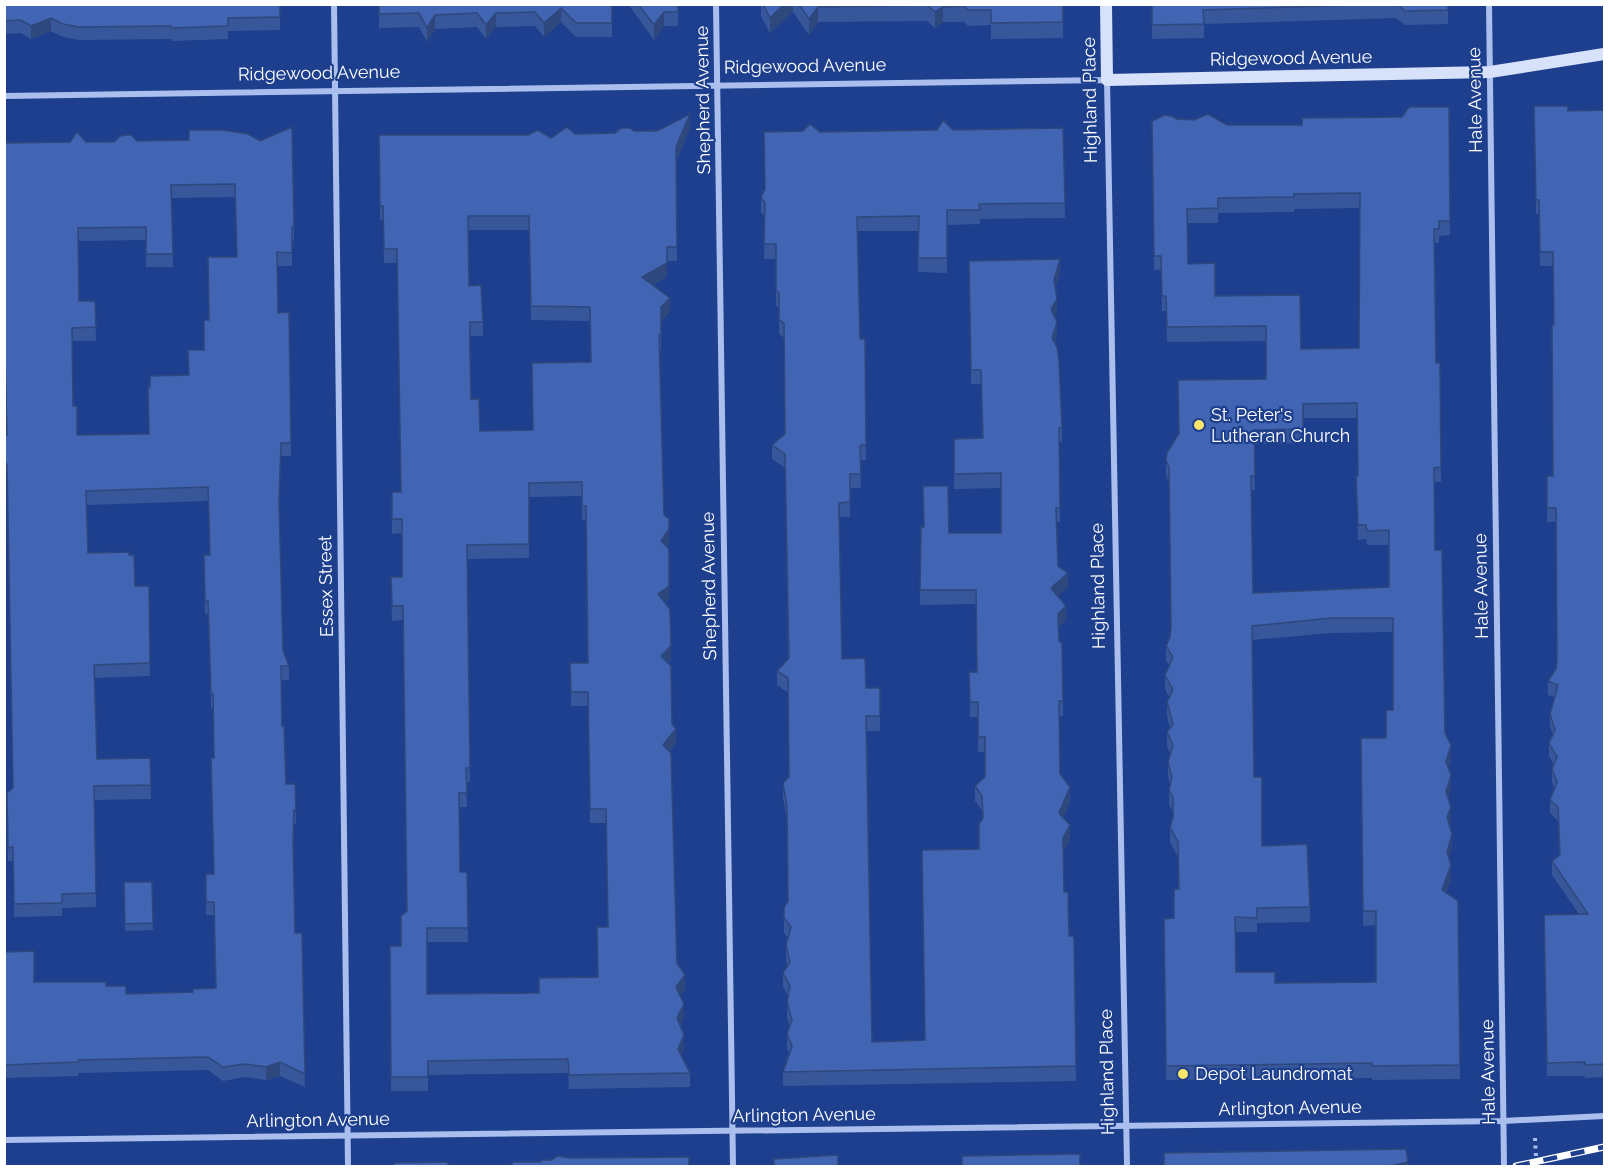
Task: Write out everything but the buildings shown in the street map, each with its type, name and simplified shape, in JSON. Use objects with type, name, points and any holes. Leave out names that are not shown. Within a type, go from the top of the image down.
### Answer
[{"type":"main road","name":"Highland Place","points":[[1106,4],[1107,80]]},
{"type":"main road","name":"Ridgewood Avenue","points":[[1107,80],[1490,72],[1605,54]]},
{"type":"street","name":"Essex Street","points":[[334,4],[348,1167]]},
{"type":"street","name":"Shepherd Avenue","points":[[716,4],[733,1167]]},
{"type":"street","name":"Hale Avenue","points":[[1489,4],[1504,1167]]},
{"type":"street","name":"Ridgewood Avenue","points":[[4,96],[1107,80]]},
{"type":"street","name":"Highland Place","points":[[1107,80],[1127,1167]]},
{"type":"street","name":"Arlington Avenue","points":[[4,1140],[1503,1121],[1605,1116]]},
{"type":"path","points":[[1535,1135],[1536,1158]]},
{"type":"railway","points":[[1516,1166],[1604,1147]]},
{"type":"place","name":"St. Peter's Lutheran Church","points":[[1199,425]]},
{"type":"place","name":"Depot Laundromat","points":[[1183,1074]]}]
